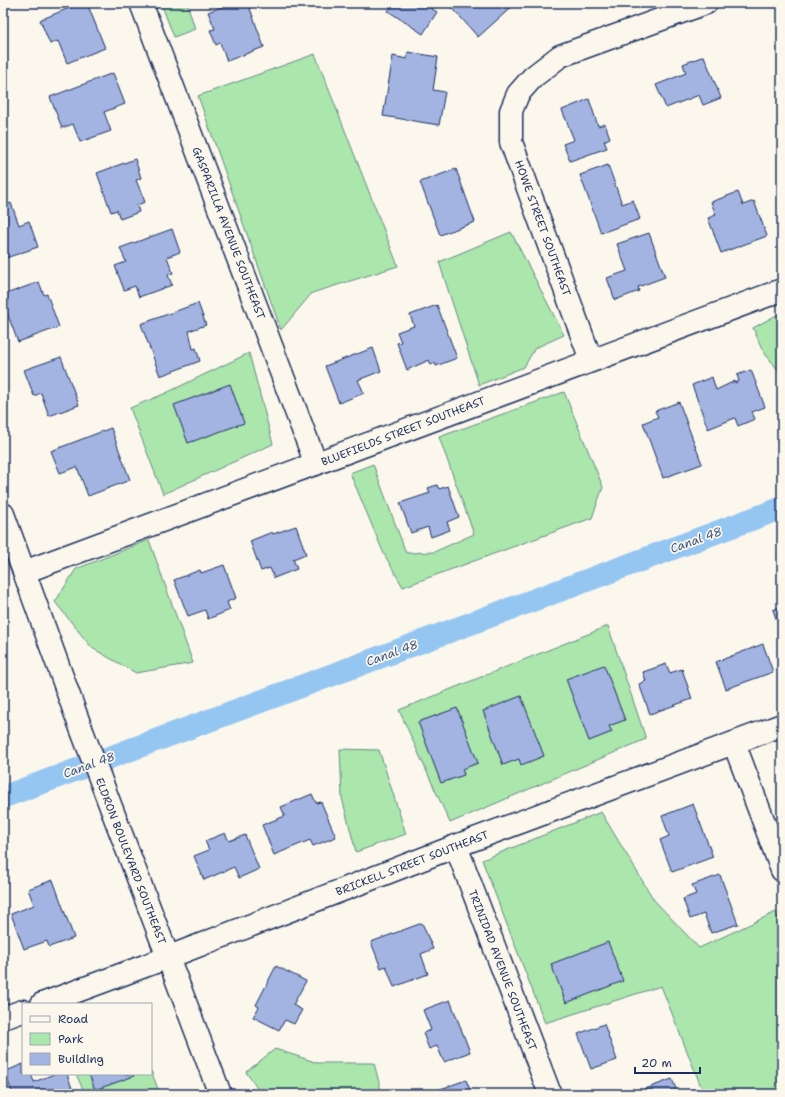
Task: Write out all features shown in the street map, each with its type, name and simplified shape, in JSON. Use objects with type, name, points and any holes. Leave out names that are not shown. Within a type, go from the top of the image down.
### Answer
[{"type":"street","name":"GASPARILLA AVENUE SOUTHEAST","points":[[141,3],[316,464]]},
{"type":"street","points":[[674,8],[706,3]]},
{"type":"street","name":"HOWE STREET SOUTHEAST","points":[[591,360],[512,142],[511,111],[518,94],[533,77],[560,56],[674,8]]},
{"type":"street","name":"BLUEFIELDS STREET SOUTHEAST","points":[[24,572],[782,290]]},
{"type":"street","name":"ELDRON BOULEVARD SOUTHEAST","points":[[3,514],[76,715],[220,1094]]},
{"type":"street","name":"BRICKELL STREET SOUTHEAST","points":[[45,1003],[169,957],[456,846],[782,725]]},
{"type":"street","points":[[734,743],[782,870]]},
{"type":"street","name":"TRINIDAD AVENUE SOUTHEAST","points":[[456,846],[550,1094]]},
{"type":"street","points":[[3,1018],[22,1011]]},
{"type":"green space","points":[[161,3],[187,3],[195,29],[174,37]]},
{"type":"green space","points":[[315,54],[398,266],[312,293],[281,330],[198,96]]},
{"type":"green space","points":[[511,232],[564,335],[535,348],[524,367],[479,385],[439,262]]},
{"type":"green space","points":[[782,312],[782,375],[763,351],[753,328]]},
{"type":"green space","points":[[249,353],[273,444],[163,494],[130,408],[164,394]]},
{"type":"green space","points":[[564,392],[603,487],[592,518],[403,587],[384,554],[350,473],[373,464],[406,553],[434,552],[474,534],[439,437]]},
{"type":"green space","points":[[149,540],[193,663],[136,673],[92,648],[55,602],[76,569]]},
{"type":"green space","points":[[608,626],[646,739],[450,823],[399,710]]},
{"type":"green space","points":[[340,749],[379,750],[406,834],[356,852],[342,798]]},
{"type":"green space","points":[[601,812],[654,900],[699,948],[776,912],[782,931],[782,1094],[704,1094],[661,986],[545,1023],[482,860]]},
{"type":"green space","points":[[275,1049],[318,1063],[374,1063],[382,1094],[261,1094],[246,1072]]},
{"type":"green space","points":[[152,1074],[160,1094],[85,1094],[76,1075],[152,1075]]},
{"type":"building","points":[[81,3],[87,3],[105,48],[67,63],[58,41],[50,44],[40,20]]},
{"type":"building","points":[[232,3],[248,3],[264,47],[227,61],[220,43],[216,45],[210,30],[215,29],[208,12]]},
{"type":"building","points":[[394,3],[423,3],[437,12],[423,34],[388,11]]},
{"type":"building","points":[[448,3],[516,3],[478,37]]},
{"type":"building","points":[[408,52],[438,57],[433,90],[445,92],[439,125],[383,116],[393,56],[407,59]]},
{"type":"building","points":[[704,56],[721,98],[703,105],[699,95],[666,108],[656,85],[686,73],[683,64]]},
{"type":"building","points":[[113,73],[125,104],[104,112],[111,131],[80,142],[73,124],[62,128],[50,97]]},
{"type":"building","points":[[589,99],[598,126],[605,124],[610,138],[604,141],[607,148],[570,161],[563,144],[574,140],[562,110]]},
{"type":"building","points":[[135,159],[141,178],[136,180],[145,202],[137,205],[139,212],[120,219],[117,210],[111,212],[97,173]]},
{"type":"building","points":[[608,165],[622,204],[633,200],[640,219],[601,233],[580,175]]},
{"type":"building","points":[[456,169],[475,222],[440,235],[420,182]]},
{"type":"building","points":[[738,192],[743,205],[754,201],[767,236],[721,253],[708,218],[716,215],[711,202]]},
{"type":"building","points":[[11,203],[19,225],[29,221],[38,247],[3,259],[3,206]]},
{"type":"building","points":[[172,229],[180,252],[167,257],[173,273],[168,275],[172,285],[139,297],[135,286],[124,290],[115,266],[126,262],[120,248]]},
{"type":"building","points":[[649,233],[665,277],[638,287],[639,291],[615,300],[607,278],[627,271],[617,244]]},
{"type":"building","points":[[39,282],[44,295],[47,294],[59,327],[18,342],[3,302],[3,295]]},
{"type":"building","points":[[198,303],[206,325],[189,331],[193,349],[196,348],[200,361],[160,376],[141,324]]},
{"type":"building","points":[[437,305],[457,358],[436,366],[435,363],[431,365],[429,360],[407,370],[397,343],[401,342],[397,332],[414,326],[410,315]]},
{"type":"building","points":[[373,348],[381,371],[358,380],[364,393],[339,403],[325,366]]},
{"type":"building","points":[[61,357],[79,405],[49,416],[41,393],[34,396],[24,370]]},
{"type":"building","points":[[751,370],[765,407],[752,412],[755,419],[738,426],[735,418],[708,429],[692,385],[712,377],[716,390],[735,381],[735,383],[739,381],[737,375]]},
{"type":"building","points":[[230,384],[244,423],[188,443],[174,405]]},
{"type":"building","points":[[679,402],[702,464],[663,478],[643,423],[658,417],[655,411]]},
{"type":"building","points":[[111,428],[130,480],[88,496],[77,467],[60,473],[51,451]]},
{"type":"building","points":[[437,485],[439,489],[448,486],[459,517],[447,522],[450,530],[431,537],[428,527],[411,533],[400,503],[430,493],[428,488]]},
{"type":"building","points":[[296,526],[306,554],[293,559],[297,569],[274,578],[270,568],[261,571],[250,541],[272,532],[273,534]]},
{"type":"building","points":[[224,565],[236,598],[227,602],[230,610],[208,619],[205,610],[188,616],[174,580],[200,570],[201,573]]},
{"type":"building","points":[[782,606],[782,635],[773,610]]},
{"type":"building","points":[[763,644],[773,672],[726,689],[716,662]]},
{"type":"building","points":[[666,664],[670,673],[682,669],[692,699],[650,714],[639,684],[646,681],[643,672]]},
{"type":"building","points":[[604,665],[625,720],[609,726],[612,732],[589,741],[566,679]]},
{"type":"building","points":[[521,696],[544,756],[521,765],[519,759],[503,765],[483,711]]},
{"type":"building","points":[[457,708],[478,763],[462,769],[464,775],[441,783],[418,722]]},
{"type":"building","points":[[312,794],[316,803],[321,802],[336,837],[313,846],[310,840],[274,855],[262,825],[285,816],[281,807]]},
{"type":"building","points":[[693,804],[713,857],[672,872],[660,840],[669,836],[662,816]]},
{"type":"building","points":[[225,833],[229,841],[245,835],[259,869],[239,878],[234,867],[204,880],[194,856],[209,850],[205,841]]},
{"type":"building","points":[[720,875],[738,924],[711,933],[704,914],[690,919],[683,899],[696,894],[692,885]]},
{"type":"building","points":[[53,880],[74,938],[49,947],[47,941],[24,949],[11,914],[34,905],[28,889]]},
{"type":"building","points":[[422,923],[433,949],[421,954],[428,974],[394,987],[386,966],[381,968],[371,942]]},
{"type":"building","points":[[608,942],[623,981],[566,1003],[551,964]]},
{"type":"building","points":[[276,966],[306,981],[293,1005],[302,1010],[294,1024],[285,1020],[279,1030],[253,1017],[259,1007],[256,1005]]},
{"type":"building","points":[[450,1000],[470,1052],[444,1062],[437,1046],[429,1049],[423,1033],[431,1030],[423,1010]]},
{"type":"building","points":[[604,1024],[617,1060],[591,1069],[578,1034]]},
{"type":"building","points":[[22,1064],[22,1075],[31,1075],[34,1082],[52,1075],[67,1075],[74,1094],[13,1094],[4,1072]]},
{"type":"building","points":[[89,1075],[134,1076],[95,1090]]},
{"type":"building","points":[[672,1079],[678,1094],[632,1094]]},
{"type":"building","points":[[466,1080],[472,1094],[429,1093]]},
{"type":"waterway","name":"Canal 48","points":[[3,797],[782,508]]}]
